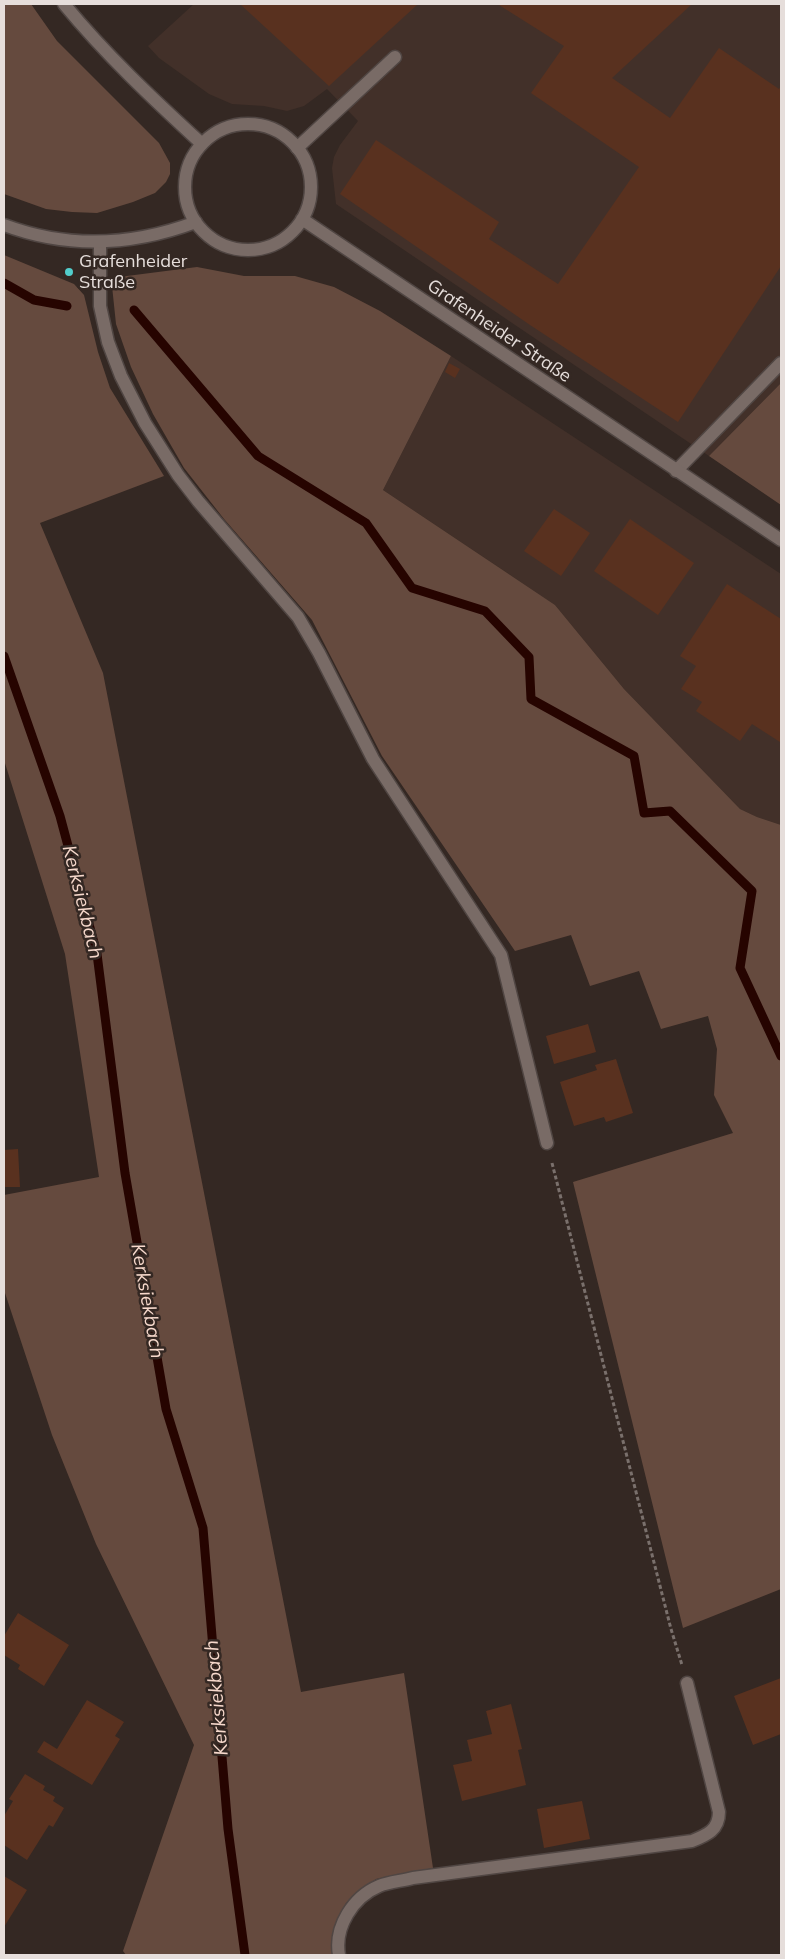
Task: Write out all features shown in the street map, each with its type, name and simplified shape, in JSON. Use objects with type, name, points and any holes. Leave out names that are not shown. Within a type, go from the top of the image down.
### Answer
[{"type":"street","points":[[64,4],[91,37],[132,80],[202,144]]},
{"type":"street","points":[[297,148],[395,57]]},
{"type":"street","points":[[240,124],[261,125],[281,133],[297,148],[307,164],[311,183],[309,202],[302,219],[288,235],[270,246],[250,250],[229,247],[210,238],[196,222],[187,203],[185,182],[190,162],[202,144],[219,131],[240,124]]},
{"type":"street","name":"Grafenheider Straße","points":[[302,219],[781,540]]},
{"type":"street","points":[[4,225],[25,233],[63,240],[100,243],[154,236],[196,222]]},
{"type":"street","points":[[100,243],[100,306],[108,342],[121,376],[146,423],[178,475],[198,501],[298,617],[319,653],[373,759],[501,955],[547,1143]]},
{"type":"street","points":[[676,471],[781,363]]},
{"type":"street","points":[[339,1955],[341,1928],[348,1912],[358,1899],[379,1886],[413,1878],[692,1841],[714,1830],[719,1821],[720,1812],[687,1683]]},
{"type":"path","points":[[547,1143],[670,1629],[687,1683]]},
{"type":"shaded area","points":[[4,4],[31,4],[57,41],[159,143],[170,163],[170,174],[166,182],[155,193],[97,213],[46,209],[4,194]]},
{"type":"shaded area","points":[[194,4],[781,4],[781,383],[709,456],[336,204],[332,168],[334,157],[340,145],[358,121],[327,89],[304,106],[287,111],[264,106],[232,104],[209,94],[159,58],[148,46]]},
{"type":"shaded area","points":[[4,255],[74,284],[84,295],[98,352],[110,388],[164,476],[40,523],[103,673],[301,1692],[404,1673],[433,1868],[376,1879],[346,1903],[336,1929],[335,1955],[126,1955],[123,1951],[194,1745],[96,1544],[52,1435],[4,1290],[4,1195],[99,1177],[65,954],[4,760]]},
{"type":"shaded area","points":[[197,267],[244,276],[295,276],[334,287],[380,311],[451,356],[383,490],[555,605],[624,689],[740,809],[781,825],[781,1589],[683,1628],[573,1182],[733,1133],[714,1095],[717,1049],[708,1016],[661,1029],[639,971],[590,986],[571,935],[515,951],[382,756],[312,620],[224,519],[184,468],[153,414],[131,367],[116,324],[112,286],[119,277]]},
{"type":"shaded area","points":[[451,356],[781,574],[781,825],[740,809],[624,689],[555,605],[383,490]]},
{"type":"shaded area","points":[[781,383],[781,505],[709,456]]},
{"type":"building","points":[[240,4],[418,4],[329,86]]},
{"type":"building","points":[[692,4],[612,78],[670,118],[719,48],[779,89],[781,86],[781,266],[678,422],[530,325],[340,194],[376,140],[499,222],[489,239],[558,284],[639,167],[531,93],[564,46],[499,5]]},
{"type":"building","points":[[449,363],[460,369],[455,378],[445,372]]},
{"type":"building","points":[[554,509],[590,533],[561,576],[524,551]]},
{"type":"building","points":[[630,519],[694,563],[658,615],[594,571]]},
{"type":"building","points":[[727,584],[781,619],[780,742],[752,724],[740,741],[696,711],[702,702],[681,689],[696,666],[680,656]]},
{"type":"building","points":[[588,1024],[596,1052],[554,1064],[546,1036]]},
{"type":"building","points":[[616,1059],[633,1113],[606,1122],[604,1117],[574,1126],[560,1082],[597,1070],[595,1065]]},
{"type":"building","points":[[18,1149],[20,1187],[4,1187],[4,1150]]},
{"type":"building","points":[[18,1613],[69,1645],[44,1686],[18,1669],[20,1665],[4,1655],[4,1636]]},
{"type":"building","points":[[781,1678],[781,1734],[753,1745],[734,1696]]},
{"type":"building","points":[[87,1700],[124,1722],[115,1736],[120,1739],[92,1785],[37,1752],[44,1741],[57,1749]]},
{"type":"building","points":[[511,1704],[522,1749],[518,1750],[526,1785],[462,1801],[453,1765],[472,1761],[467,1740],[492,1734],[486,1711]]},
{"type":"building","points":[[25,1774],[45,1786],[43,1790],[55,1797],[53,1801],[64,1808],[53,1827],[49,1825],[27,1860],[4,1845],[4,1816],[13,1801],[9,1799]]},
{"type":"building","points":[[582,1801],[590,1839],[544,1848],[537,1809]]},
{"type":"building","points":[[4,1876],[27,1890],[4,1927]]},
{"type":"waterway","points":[[4,283],[34,300],[67,306]]},
{"type":"waterway","points":[[134,310],[258,456],[366,523],[412,588],[485,611],[529,657],[531,699],[634,756],[644,813],[670,811],[752,891],[740,968],[781,1056]]},
{"type":"waterway","name":"Kerksiekbach","points":[[4,656],[60,816],[97,954],[125,1173],[166,1409],[203,1528],[228,1829],[245,1955]]},
{"type":"place","name":"Grafenheider Straße","points":[[69,272]]}]
